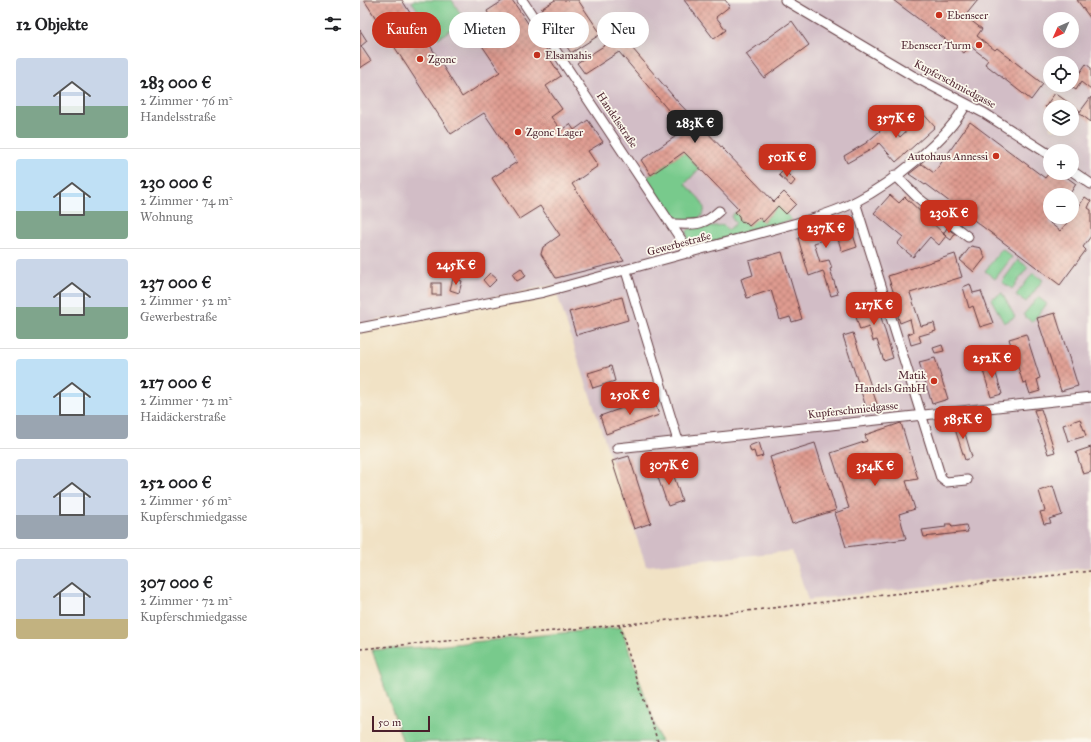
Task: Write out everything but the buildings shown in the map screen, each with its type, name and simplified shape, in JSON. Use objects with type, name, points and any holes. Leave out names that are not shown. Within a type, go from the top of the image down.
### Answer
[{"type":"street","name":"Handelsstraße","points":[[522,0],[690,253]]},
{"type":"street","name":"Kupferschmiedgasse","points":[[785,0],[906,72],[1016,132],[1043,150]]},
{"type":"street","name":"Gewerbestraße","points":[[360,328],[544,292],[626,271],[815,218],[855,202],[895,175],[930,148],[962,114],[966,104]]},
{"type":"street","points":[[895,175],[917,197],[968,238]]},
{"type":"street","points":[[1079,176],[1091,184]]},
{"type":"street","points":[[855,202],[941,478],[946,482],[967,480]]},
{"type":"street","points":[[672,224],[699,224],[708,221],[719,211]]},
{"type":"street","points":[[626,271],[678,441]]},
{"type":"street","name":"Kupferschmiedgasse","points":[[617,448],[1091,397]]},
{"type":"path","points":[[360,650],[619,625],[1091,571]]},
{"type":"path","points":[[619,625],[658,742]]},
{"type":"shaded area","points":[[360,0],[1091,0],[1091,567],[808,600],[792,551],[646,566],[554,285],[360,324]]},
{"type":"green space","points":[[414,0],[452,0],[459,12],[449,12],[449,31],[441,36],[441,12],[419,12],[412,2]]},
{"type":"green space","points":[[684,152],[699,169],[685,184],[702,202],[704,211],[698,218],[692,220],[680,219],[670,214],[660,202],[646,178]]},
{"type":"green space","points":[[778,206],[792,220],[696,246],[687,239],[687,231],[689,229],[723,225],[728,230],[736,223],[731,217],[735,212],[739,216],[740,221],[749,226],[758,217],[763,222]]},
{"type":"green space","points":[[1002,249],[1012,257],[995,279],[985,271]]},
{"type":"green space","points":[[1018,260],[1028,267],[1012,289],[1002,282]]},
{"type":"green space","points":[[1033,273],[1043,280],[1026,302],[1016,295]]},
{"type":"green space","points":[[1002,293],[1015,317],[1004,323],[991,299]]},
{"type":"green space","points":[[1038,297],[1047,304],[1032,322],[1023,315]]},
{"type":"green space","points":[[621,627],[661,742],[403,742],[372,650],[425,647]]},
{"type":"place","name":"Ebenseer","points":[[939,15]]},
{"type":"place","name":"Ebenseer Turm","points":[[979,45]]},
{"type":"place","name":"Elsamahis","points":[[537,55]]},
{"type":"place","name":"Zgonc","points":[[420,59]]},
{"type":"place","name":"Zgonc Lager","points":[[518,132]]},
{"type":"place","name":"Autohaus Annessi","points":[[996,156]]},
{"type":"place","name":"Matik Handels GmbH","points":[[934,381]]}]
